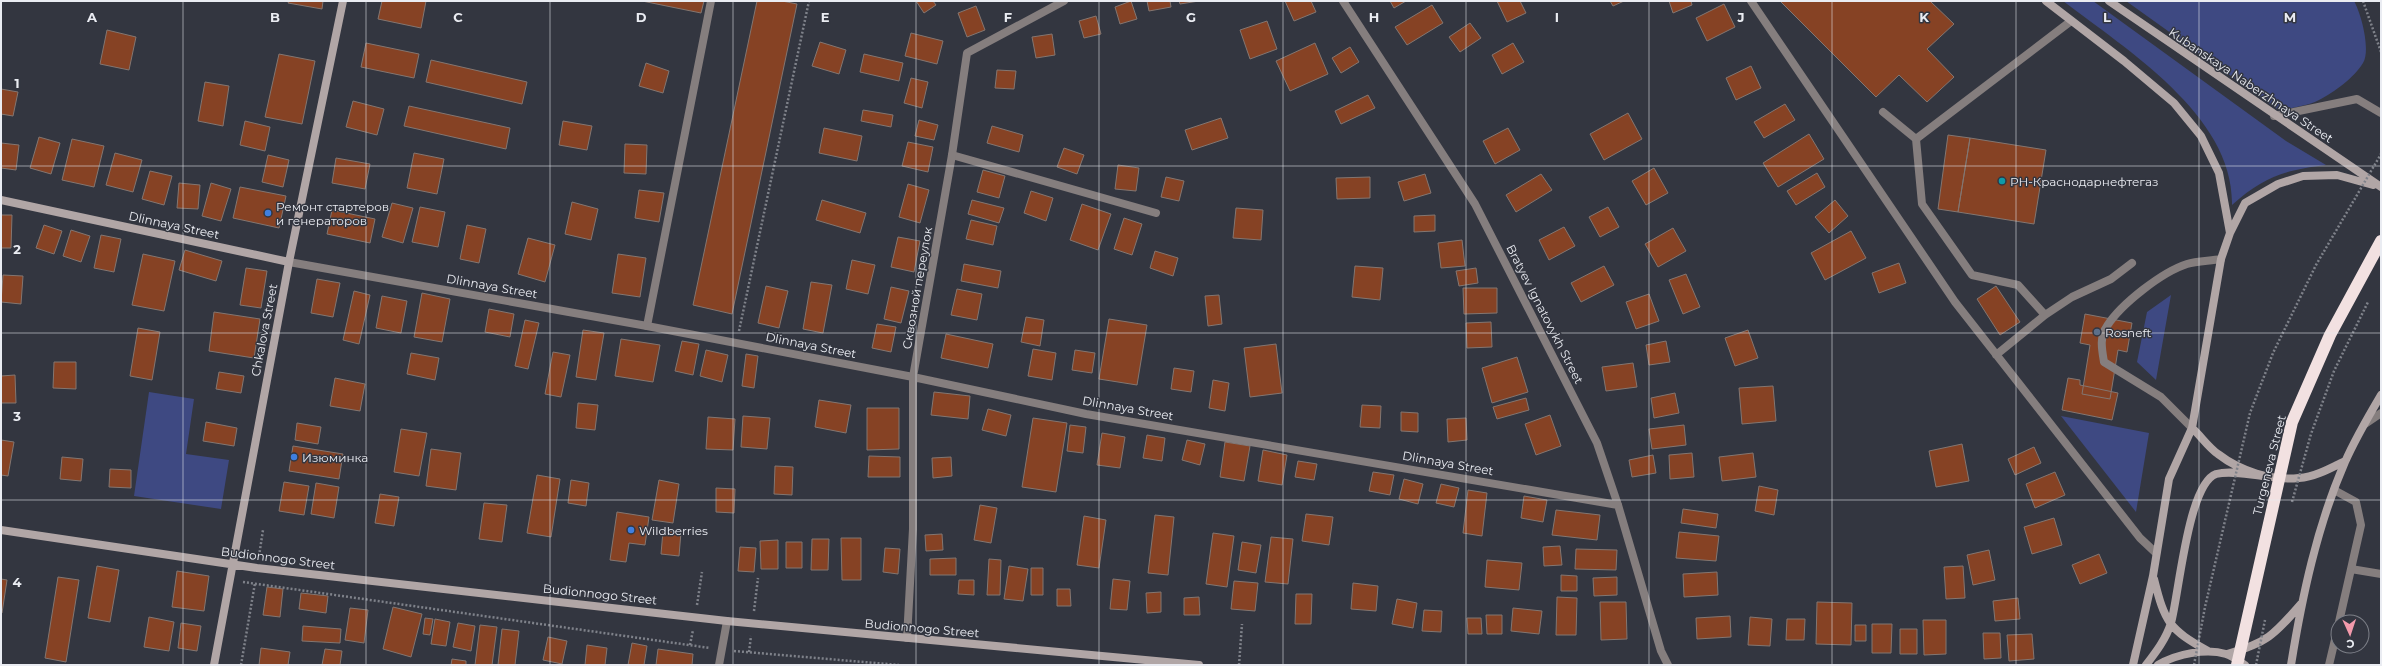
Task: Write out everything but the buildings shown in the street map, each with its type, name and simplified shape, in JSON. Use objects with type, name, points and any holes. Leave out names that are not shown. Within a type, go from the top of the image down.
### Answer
[{"type":"highway","name":"Turgeneva Street","points":[[2237,665],[2292,422],[2330,335],[2381,241]]},
{"type":"street","name":"Chkalova Street","points":[[214,665],[289,262],[343,1]]},
{"type":"street","points":[[647,326],[711,1]]},
{"type":"street","name":"Сквозной переулок","points":[[907,638],[913,529],[913,377],[952,155],[967,53],[1064,1]]},
{"type":"street","name":"Bratyev Ignatovykh Street","points":[[1343,1],[1475,204],[1597,442],[1618,505],[1661,651],[1668,665]]},
{"type":"street","points":[[1751,1],[1955,302],[2140,538],[2156,553]]},
{"type":"street","points":[[2046,1],[2124,61],[2174,103],[2201,136],[2219,174],[2230,233]]},
{"type":"street","name":"Kubanskaya Naberzhnaya Street","points":[[2109,1],[2274,116],[2380,187]]},
{"type":"street","points":[[1916,139],[2072,21]]},
{"type":"street","points":[[2274,116],[2357,99],[2381,113]]},
{"type":"street","points":[[1883,112],[1916,139],[1922,204],[1972,275],[2018,285],[2045,315]]},
{"type":"street","points":[[952,155],[1156,213]]},
{"type":"street","points":[[2133,665],[2153,576],[2169,479],[2192,428],[2221,259],[2230,233],[2245,203],[2278,184],[2303,176],[2337,175],[2380,187]]},
{"type":"street","name":"Dlinnaya Street","points":[[1,200],[289,262],[737,343],[913,377],[1086,414],[1618,505]]},
{"type":"street","points":[[2221,259],[2187,264],[2156,280],[2128,303],[2106,326],[2101,344],[2104,362],[2161,397],[2217,453],[2238,467],[2265,476]]},
{"type":"street","points":[[1996,355],[2045,315],[2072,297],[2111,279],[2132,263]]},
{"type":"street","points":[[2291,665],[2301,603],[2334,490],[2346,461],[2381,396]]},
{"type":"street","points":[[2365,424],[2381,413]]},
{"type":"street","points":[[2146,665],[2161,647],[2170,624],[2195,505],[2206,481],[2216,474],[2231,473],[2300,478],[2322,472],[2346,461]]},
{"type":"street","points":[[2334,490],[2356,502],[2361,525],[2341,614]]},
{"type":"street","name":"Budionnogo Street","points":[[1,530],[257,568],[728,622],[1199,665]]},
{"type":"street","points":[[2351,569],[2381,574]]},
{"type":"street","points":[[2153,576],[2161,607],[2170,624],[2180,635],[2208,651]]},
{"type":"street","points":[[2227,654],[2255,646],[2279,630],[2301,603]]},
{"type":"street","points":[[719,665],[728,622]]},
{"type":"street","points":[[2158,665],[2166,660],[2208,651],[2227,654],[2245,665]]},
{"type":"street","points":[[2329,665],[2332,654]]},
{"type":"path","points":[[737,343],[809,1]]},
{"type":"path","points":[[2362,1],[2379,46]]},
{"type":"path","points":[[2364,6],[2381,52]]},
{"type":"path","points":[[2194,665],[2205,607],[2250,413],[2273,353],[2316,265],[2381,154]]},
{"type":"path","points":[[2292,503],[2311,434],[2334,371],[2371,295]]},
{"type":"path","points":[[241,665],[263,530]]},
{"type":"path","points":[[255,583],[722,650],[899,665]]},
{"type":"path","points":[[2256,665],[2265,618]]},
{"type":"path","points":[[1239,665],[1242,624]]},
{"type":"shaded area","points":[[2063,1],[2093,1],[2286,141],[2326,165],[2298,169],[2275,176],[2243,195],[2232,205],[2228,173],[2215,142],[2196,114],[2172,88],[2145,64]]},
{"type":"shaded area","points":[[2126,1],[2354,1],[2366,41],[2365,57],[2359,69],[2331,93],[2315,102],[2280,111]]},
{"type":"shaded area","points":[[2171,295],[2156,380],[2137,362],[2147,312]]},
{"type":"shaded area","points":[[149,392],[194,399],[186,454],[229,460],[221,509],[134,496]]},
{"type":"shaded area","points":[[2061,416],[2149,433],[2136,512]]},
{"type":"place","name":"РН-Краснодарнефтегаз","points":[[2002,181]]},
{"type":"place","name":"Ремонт стартеров и генераторов","points":[[268,213]]},
{"type":"place","name":"Rosneft","points":[[2097,332]]},
{"type":"place","name":"Изюминка","points":[[294,457]]},
{"type":"place","name":"Wildberries","points":[[631,530]]}]
